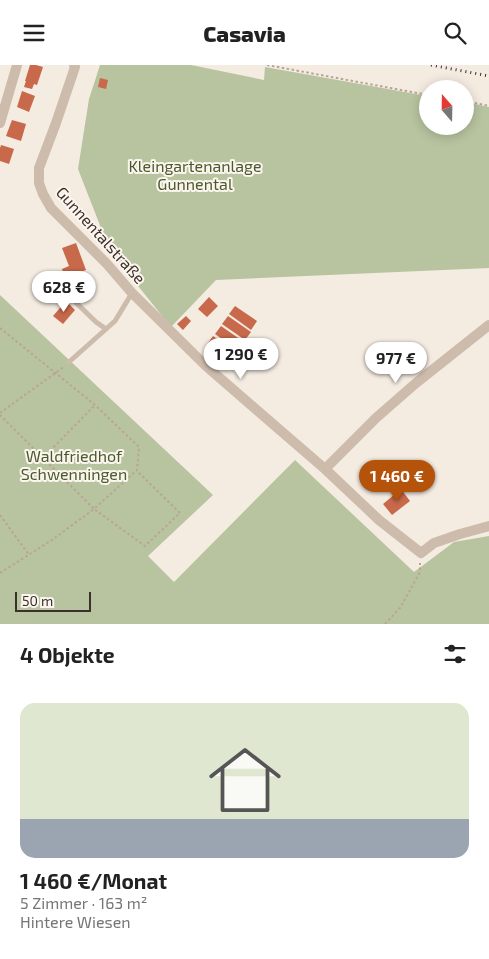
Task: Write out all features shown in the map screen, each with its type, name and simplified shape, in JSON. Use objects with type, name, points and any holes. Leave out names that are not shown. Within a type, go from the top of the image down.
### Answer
[{"type":"street","points":[[0,123],[17,65]]},
{"type":"street","name":"Gunnentalstraße","points":[[74,65],[75,67],[39,169],[39,183],[51,208],[132,293],[206,366],[325,469],[379,520],[421,553]]},
{"type":"street","points":[[325,469],[376,418],[416,383],[489,325]]},
{"type":"street","points":[[421,553],[434,543],[460,533],[489,526]]},
{"type":"lane","points":[[66,293],[106,329]]},
{"type":"lane","points":[[69,362],[115,321],[132,293]]},
{"type":"path","points":[[267,65],[419,93]]},
{"type":"path","points":[[474,103],[489,106]]},
{"type":"path","points":[[0,328],[95,405],[139,447],[137,470],[94,509],[52,541],[0,573]]},
{"type":"path","points":[[0,333],[4,331]]},
{"type":"path","points":[[69,362],[0,414],[94,509],[145,546],[180,513],[137,470]]},
{"type":"path","points":[[43,458],[95,405]]},
{"type":"path","points":[[0,515],[29,555]]},
{"type":"path","points":[[384,624],[400,608],[420,572],[421,553]]},
{"type":"green space","name":"Kleingartenanlage Gunnental","points":[[100,65],[191,65],[264,80],[265,67],[419,95],[419,135],[474,135],[474,104],[489,107],[489,268],[216,280],[171,327],[110,251],[78,169],[89,99]]},
{"type":"green space","name":"Waldfriedhof Schwenningen","points":[[0,295],[213,495],[148,556],[174,582],[295,460],[414,572],[454,542],[489,536],[489,624],[0,624]]},
{"type":"building","points":[[30,65],[43,67],[37,85],[34,84],[32,89],[24,87]]},
{"type":"building","points":[[100,78],[108,80],[106,89],[98,87]]},
{"type":"building","points":[[22,91],[35,96],[29,112],[17,107]]},
{"type":"building","points":[[12,120],[26,124],[21,141],[6,136]]},
{"type":"building","points":[[1,145],[14,149],[9,164],[0,161]]},
{"type":"building","points":[[76,243],[86,270],[65,278],[62,269],[69,266],[62,248]]},
{"type":"building","points":[[209,297],[218,306],[207,317],[198,309]]},
{"type":"building","points":[[66,301],[75,310],[63,324],[53,316]]},
{"type":"building","points":[[235,306],[257,321],[251,330],[229,314]]},
{"type":"building","points":[[186,316],[191,321],[183,330],[177,324]]},
{"type":"building","points":[[228,316],[251,332],[245,340],[222,324]]},
{"type":"building","points":[[221,326],[244,342],[238,350],[215,334]]},
{"type":"building","points":[[213,336],[236,352],[229,362],[206,346]]},
{"type":"building","points":[[401,489],[410,501],[392,515],[383,504]]},
{"type":"railway","points":[[431,65],[489,76]]}]
